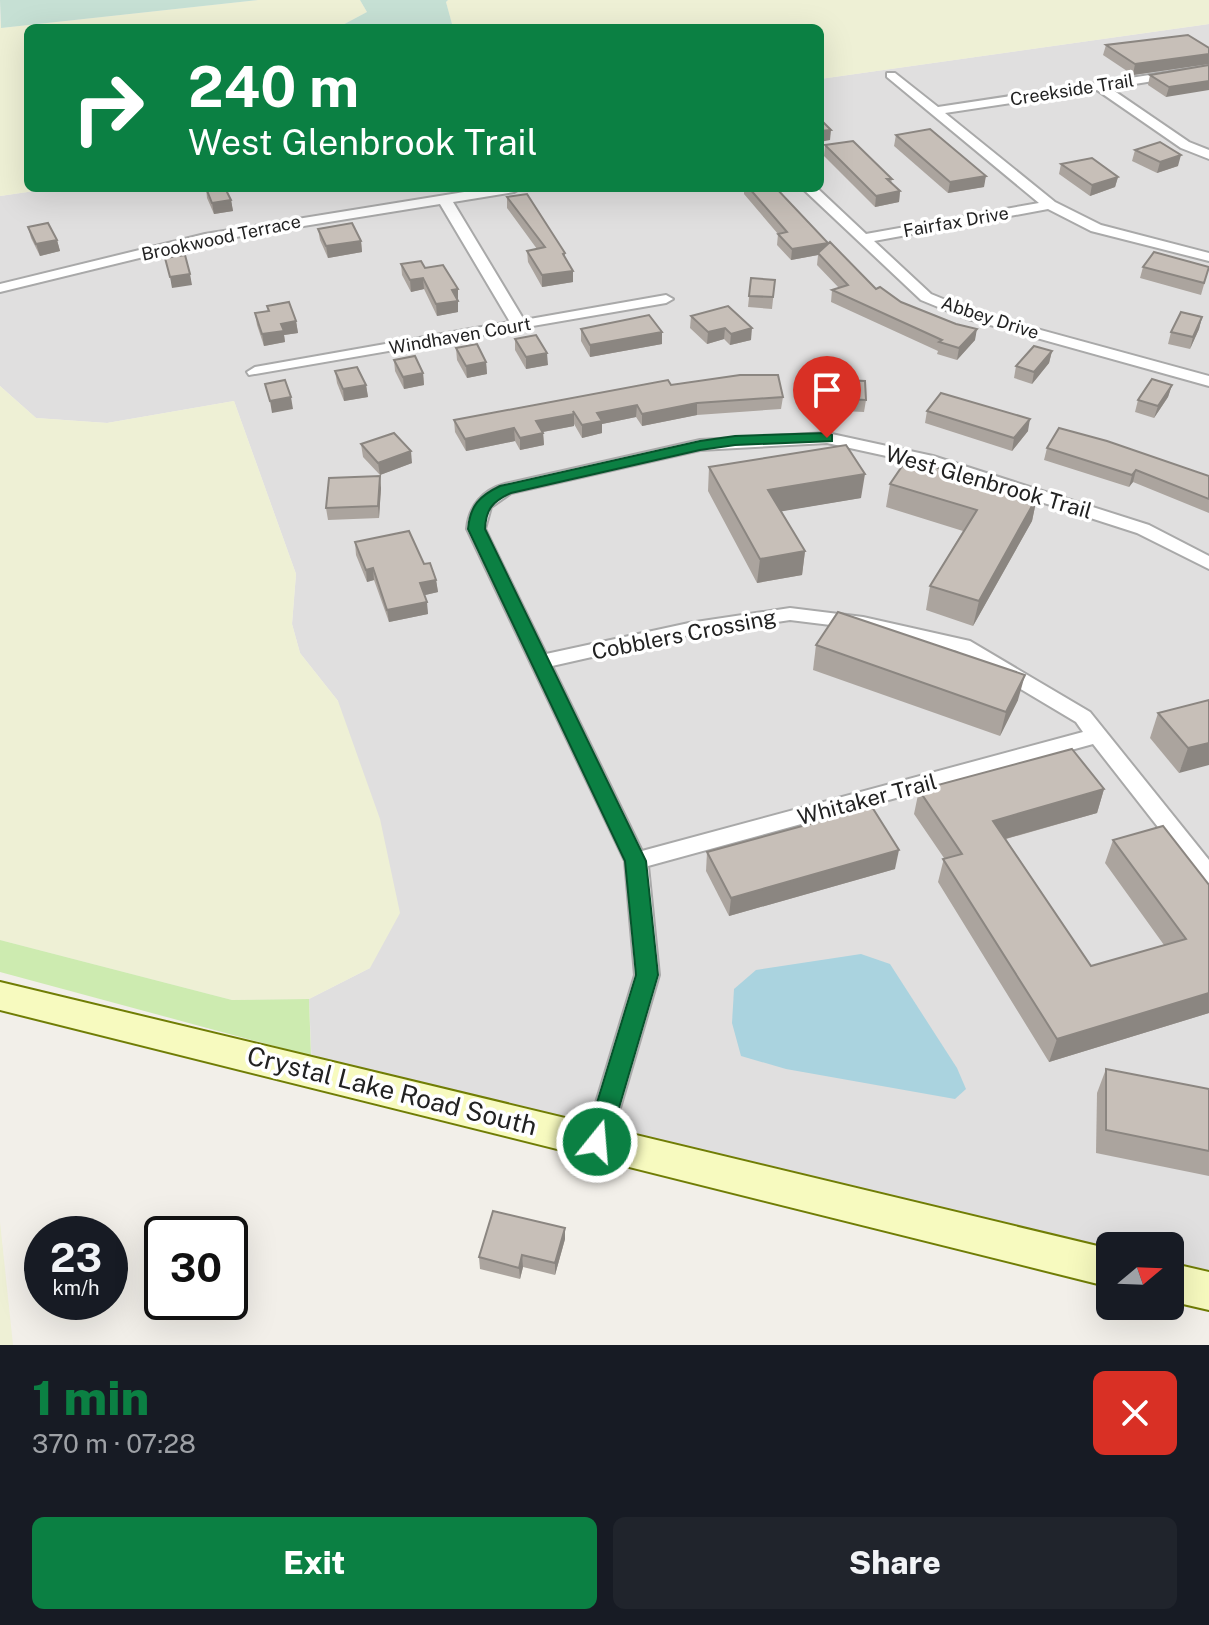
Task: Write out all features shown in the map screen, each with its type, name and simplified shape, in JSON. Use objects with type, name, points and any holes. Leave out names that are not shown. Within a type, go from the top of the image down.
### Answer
[{"type":"street","name":"Creekside Trail","points":[[935,111],[1209,69]]},
{"type":"street","points":[[891,75],[1050,205],[1096,228],[1209,257]]},
{"type":"street","points":[[1100,86],[1185,145],[1209,155]]},
{"type":"street","name":"Brookwood Terrace","points":[[0,288],[205,238],[489,192]]},
{"type":"street","name":"Abbey Drive","points":[[813,192],[926,297],[970,315],[1209,381]]},
{"type":"street","points":[[444,199],[520,326]]},
{"type":"street","name":"Fairfax Drive","points":[[862,239],[1050,205]]},
{"type":"street","name":"Windhaven Court","points":[[255,372],[666,299]]},
{"type":"street","name":"West Glenbrook Trail","points":[[541,662],[476,529],[476,519],[482,505],[505,489],[700,445],[827,438],[927,460],[1143,529],[1209,563]]},
{"type":"street","name":"Cobblers Crossing","points":[[541,662],[689,629],[790,614],[863,623],[963,646],[1083,717],[1209,876]]},
{"type":"street","points":[[541,662],[636,861],[647,975],[597,1142]]},
{"type":"street","name":"Whitaker Trail","points":[[636,861],[1098,735]]},
{"type":"street","name":"Crystal Lake Road South","points":[[0,996],[1096,1265]]},
{"type":"street","points":[[1184,1285],[1209,1291]]},
{"type":"shaded area","points":[[1209,24],[1209,1285],[1184,1279],[1184,1232],[1096,1232],[1096,1259],[312,1070],[309,999],[370,968],[338,701],[300,653],[292,624],[296,574],[234,401],[107,423],[36,418],[0,386],[0,196],[28,192],[824,192],[824,78]]},
{"type":"green space","points":[[0,0],[258,0],[24,24],[1,28]]},
{"type":"green space","points":[[258,0],[360,0],[367,12],[344,24],[38,24]]},
{"type":"green space","points":[[360,0],[448,0],[452,24],[344,24],[367,12]]},
{"type":"green space","points":[[1209,0],[1209,24],[824,78],[824,24],[452,24],[446,2]]},
{"type":"green space","points":[[0,15],[1,28],[24,25],[24,192],[28,192],[0,196]]},
{"type":"green space","points":[[0,386],[36,418],[107,423],[234,401],[296,574],[292,624],[300,653],[338,701],[380,819],[400,913],[370,968],[309,999],[232,1000],[0,940]]},
{"type":"green space","points":[[0,940],[232,1000],[309,999],[311,1056],[0,972]]},
{"type":"green space","points":[[0,1222],[13,1345],[0,1345]]},
{"type":"water","points":[[861,954],[890,964],[957,1068],[966,1089],[955,1099],[786,1069],[741,1056],[732,1023],[734,989],[756,970]]},
{"type":"building","points":[[1188,35],[1209,48],[1209,54],[1135,64],[1106,45]]},
{"type":"building","points":[[1209,65],[1209,81],[1169,87],[1150,75]]},
{"type":"building","points":[[930,129],[986,176],[950,182],[896,135]]},
{"type":"building","points":[[853,141],[900,191],[876,196],[825,145]]},
{"type":"building","points":[[1160,142],[1181,155],[1160,162],[1135,150]]},
{"type":"building","points":[[1092,158],[1118,177],[1092,185],[1061,164]]},
{"type":"building","points":[[208,192],[227,192],[231,200],[212,203]]},
{"type":"building","points":[[752,192],[780,192],[828,243],[792,249],[778,234],[787,232]]},
{"type":"building","points":[[527,194],[573,271],[542,275],[527,251],[545,247],[507,197]]},
{"type":"building","points":[[48,223],[57,240],[36,244],[28,227]]},
{"type":"building","points":[[352,223],[361,241],[326,246],[318,229]]},
{"type":"building","points":[[830,242],[876,289],[880,287],[901,302],[977,329],[959,348],[939,342],[942,340],[832,290],[848,285],[818,253]]},
{"type":"building","points":[[1154,252],[1209,267],[1204,283],[1143,267]]},
{"type":"building","points":[[185,255],[190,274],[170,277],[165,258]]},
{"type":"building","points":[[421,261],[425,268],[443,265],[458,289],[452,290],[458,301],[436,304],[423,278],[410,280],[401,264]]},
{"type":"building","points":[[751,278],[775,280],[773,297],[749,296]]},
{"type":"building","points":[[289,302],[296,321],[281,324],[284,331],[262,334],[255,313],[269,311],[267,306]]},
{"type":"building","points":[[728,306],[752,328],[731,334],[725,328],[708,332],[691,316]]},
{"type":"building","points":[[1181,312],[1202,317],[1193,337],[1171,332]]},
{"type":"building","points":[[649,315],[662,332],[590,345],[581,329]]},
{"type":"building","points":[[536,335],[547,353],[526,357],[515,339]]},
{"type":"building","points":[[477,344],[486,362],[466,366],[456,348]]},
{"type":"building","points":[[1034,346],[1052,351],[1034,372],[1016,366]]},
{"type":"building","points":[[415,356],[423,373],[403,377],[394,360]]},
{"type":"building","points":[[357,367],[366,385],[343,389],[335,371]]},
{"type":"building","points":[[740,375],[778,375],[783,397],[697,403],[642,414],[637,405],[597,413],[602,421],[582,425],[573,411],[574,414],[536,421],[543,433],[520,438],[514,428],[465,439],[454,420],[668,380],[671,385]]},
{"type":"building","points":[[821,379],[865,381],[866,400],[821,398]]},
{"type":"building","points":[[1152,379],[1172,385],[1158,406],[1138,400]]},
{"type":"building","points":[[285,380],[291,397],[270,401],[265,384]]},
{"type":"building","points":[[941,393],[1030,419],[1014,438],[927,411]]},
{"type":"building","points":[[1059,428],[1209,476],[1209,499],[1136,470],[1132,475],[1047,448]]},
{"type":"building","points":[[394,433],[411,451],[378,463],[361,444]]},
{"type":"building","points":[[846,445],[865,474],[768,490],[805,551],[760,559],[709,467]]},
{"type":"building","points":[[907,459],[1037,497],[979,601],[930,586],[977,510],[890,484]]},
{"type":"building","points":[[380,476],[378,506],[326,508],[329,478]]},
{"type":"building","points":[[409,531],[424,564],[430,563],[436,580],[420,583],[427,602],[387,610],[373,568],[366,570],[355,542]]},
{"type":"building","points":[[838,612],[1025,675],[1006,712],[816,645]]},
{"type":"building","points":[[1209,700],[1209,743],[1188,748],[1158,713]]},
{"type":"building","points":[[1072,749],[1104,789],[993,821],[1091,966],[1186,939],[1113,840],[1163,826],[1209,885],[1209,993],[1057,1039],[943,859],[962,854],[919,790]]},
{"type":"building","points":[[872,807],[899,850],[731,898],[707,852]]},
{"type":"building","points":[[1106,1069],[1209,1089],[1209,1151],[1106,1130]]},
{"type":"building","points":[[493,1211],[565,1228],[555,1263],[522,1255],[519,1268],[479,1257]]},
{"type":"route","points":[[597,1142],[647,975],[636,861],[476,529],[478,512],[488,498],[505,489],[700,445],[827,438]]}]
